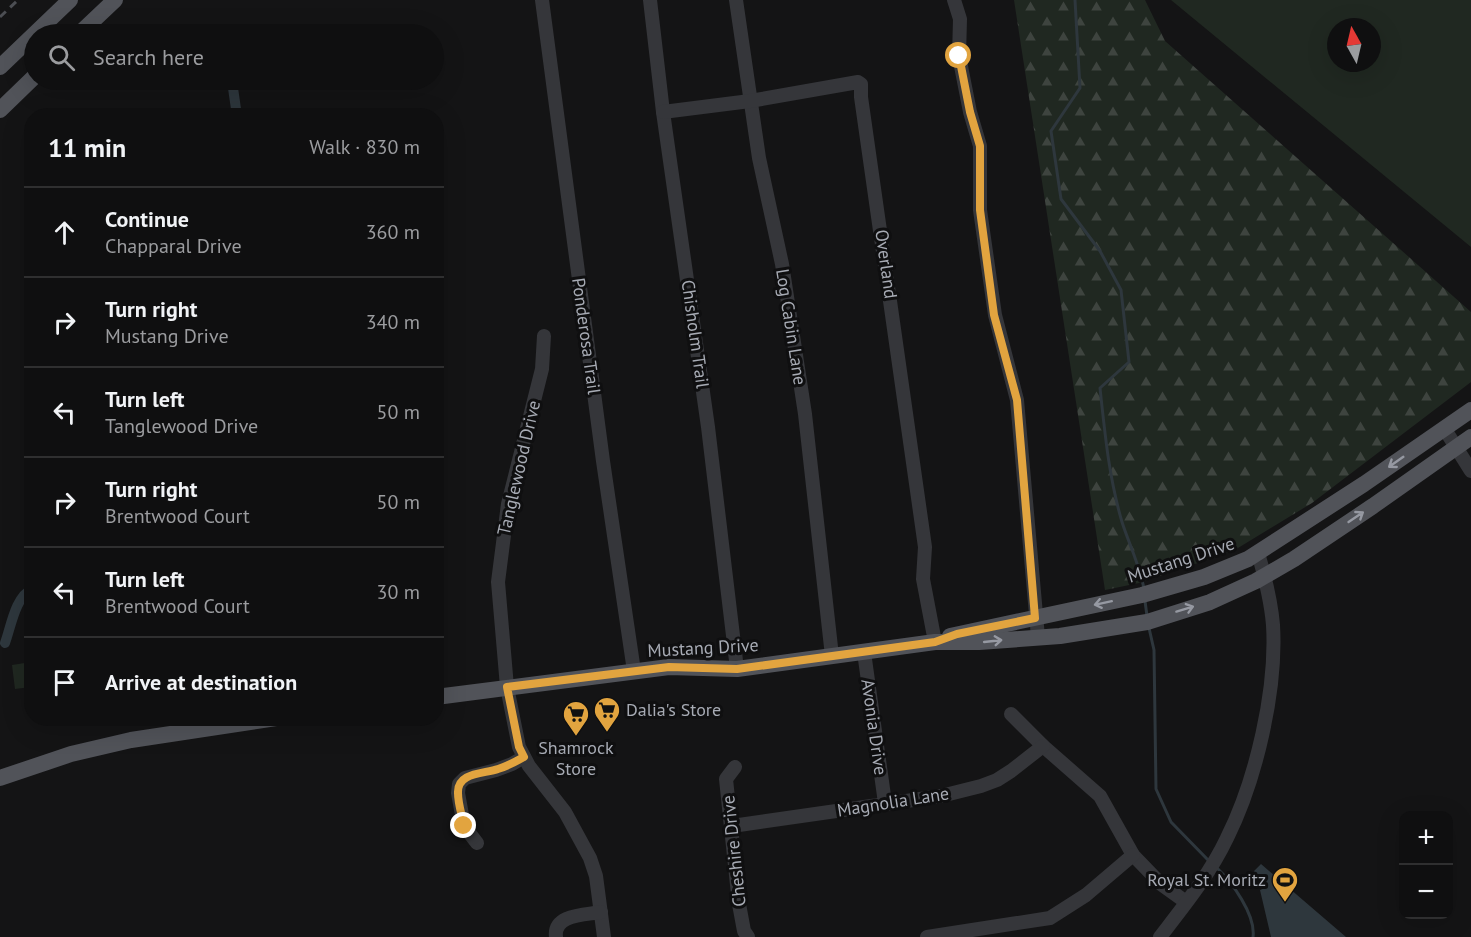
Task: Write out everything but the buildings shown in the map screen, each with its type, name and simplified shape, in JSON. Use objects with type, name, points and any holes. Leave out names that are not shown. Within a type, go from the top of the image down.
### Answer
[{"type":"main road","points":[[45,24],[70,0]]},
{"type":"main road","points":[[90,24],[115,0]]},
{"type":"main road","points":[[0,67],[24,44]]},
{"type":"main road","points":[[0,110],[24,87]]},
{"type":"main road","name":"Mustang Drive","points":[[935,642],[957,634],[1142,595],[1204,577],[1258,553],[1471,410]]},
{"type":"main road","name":"Mustang Drive","points":[[444,696],[669,667],[737,669],[935,642],[979,642],[1038,637],[1112,629],[1147,622],[1236,592],[1265,576],[1471,437]]},
{"type":"main road","points":[[0,778],[71,754],[131,740],[223,726]]},
{"type":"street","name":"Ponderosa Trail","points":[[542,0],[601,449],[634,671]]},
{"type":"street","name":"Chisholm Trail","points":[[650,0],[663,112],[708,427],[737,669]]},
{"type":"street","name":"Log Cabin Lane","points":[[736,0],[759,158],[782,264],[800,380],[832,656]]},
{"type":"street","points":[[954,0],[960,20],[959,56],[970,112],[980,146],[980,210],[994,315],[1017,400],[1038,637]]},
{"type":"street","name":"Overland","points":[[663,112],[750,101],[858,82],[861,84],[925,546],[923,579],[925,597],[935,642]]},
{"type":"street","name":"Tanglewood Drive","points":[[544,336],[542,369],[508,504],[498,582],[507,687],[519,747],[582,839],[596,876],[604,937]]},
{"type":"street","points":[[1444,428],[1471,471]]},
{"type":"street","points":[[1160,937],[1227,839],[1258,754],[1268,708],[1272,675],[1273,626],[1265,576],[1258,553]]},
{"type":"street","name":"Avonia Drive","points":[[864,652],[885,803]]},
{"type":"street","points":[[1011,714],[1043,746],[1100,796],[1133,855],[1161,884],[1186,902]]},
{"type":"street","name":"Magnolia Lane","points":[[732,826],[941,796],[981,786],[1011,771],[1043,746]]},
{"type":"street","points":[[477,843],[464,826],[458,794],[459,784],[465,778],[496,770],[524,757]]},
{"type":"street","name":"Cheshire Drive","points":[[735,767],[726,779],[739,904],[744,931],[748,937]]},
{"type":"street","points":[[927,937],[1050,918],[1086,895],[1133,855]]},
{"type":"street","points":[[556,937],[555,930],[560,922],[571,917],[602,912]]},
{"type":"green space","points":[[1014,0],[1145,0],[1165,41],[1471,312],[1471,382],[1312,503],[1233,551],[1139,583],[1105,590]]},
{"type":"green space","points":[[1171,0],[1471,0],[1471,247]]},
{"type":"green space","points":[[24,663],[24,688],[15,689],[12,665]]},
{"type":"shaded area","name":"Royal St. Moritz","points":[[1261,864],[1346,937],[1271,937],[1260,890],[1265,888],[1254,871]]},
{"type":"waterway","points":[[1075,0],[1080,88],[1051,131],[1061,199],[1100,251],[1121,290],[1129,362],[1100,388],[1114,489],[1122,522],[1144,589]]},
{"type":"waterway","points":[[233,90],[236,108]]},
{"type":"waterway","points":[[5,643],[18,605],[24,595]]},
{"type":"waterway","points":[[1145,601],[1147,616]]},
{"type":"waterway","points":[[1149,628],[1154,650],[1156,789],[1171,822],[1209,861]]},
{"type":"waterway","points":[[1216,867],[1242,899],[1251,919],[1253,937]]},
{"type":"railway","points":[[0,17],[18,0]]},
{"type":"place","name":"Dalia's Store","points":[[607,733]]},
{"type":"place","name":"Shamrock Store","points":[[576,737]]},
{"type":"place","name":"Royal St. Moritz","points":[[1285,903]]},
{"type":"route","points":[[464,826],[458,794],[459,784],[465,778],[496,770],[524,757],[519,747],[507,687],[669,667],[737,669],[935,642],[957,634],[1035,618],[1017,400],[994,315],[980,210],[980,146],[970,112],[959,56]]}]
